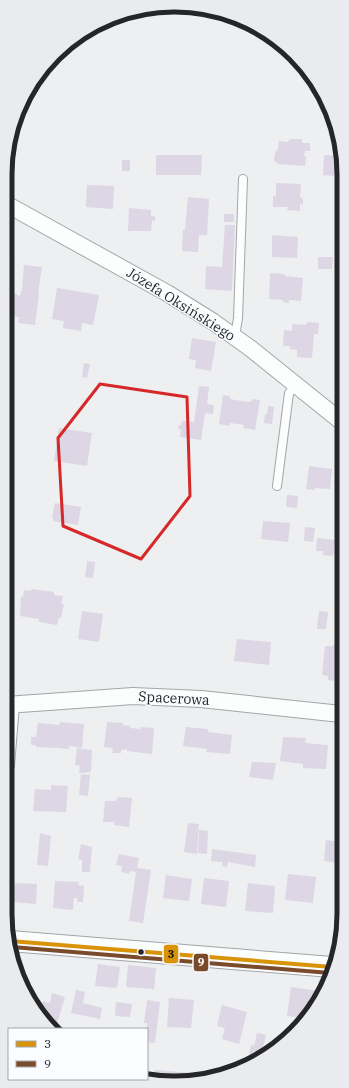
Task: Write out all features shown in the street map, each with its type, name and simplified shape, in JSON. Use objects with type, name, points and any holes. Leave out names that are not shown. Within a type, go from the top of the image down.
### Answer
[{"type":"street","name":"Józefa Oksińskiego","points":[[12,207],[167,293],[212,321],[235,337],[337,418]]},
{"type":"street","name":"Spacerowa","points":[[12,705],[133,696],[201,699],[337,714]]},
{"type":"street","points":[[14,940],[328,967]]},
{"type":"lane","points":[[235,337],[238,318],[243,179]]},
{"type":"lane","points":[[277,486],[289,393],[296,385]]},
{"type":"highlighted area","points":[[100,384],[187,397],[190,496],[141,559],[63,526],[58,438]]},
{"type":"building","points":[[291,139],[302,139],[302,143],[310,143],[310,151],[305,151],[305,166],[278,164],[274,160],[279,141],[287,142]]},
{"type":"building","points":[[156,155],[202,155],[201,175],[156,175]]},
{"type":"building","points":[[324,155],[336,156],[337,176],[323,175]]},
{"type":"building","points":[[122,160],[130,160],[130,171],[122,171]]},
{"type":"building","points":[[276,183],[301,184],[300,197],[303,199],[303,203],[302,205],[300,204],[300,211],[287,210],[288,207],[273,207],[273,196],[276,196]]},
{"type":"building","points":[[87,185],[114,186],[113,209],[86,207]]},
{"type":"building","points":[[188,197],[209,199],[207,235],[199,235],[198,252],[182,251],[183,230],[185,230]]},
{"type":"building","points":[[129,208],[151,210],[151,216],[155,216],[155,221],[152,220],[151,231],[128,232]]},
{"type":"building","points":[[224,214],[234,214],[234,222],[224,222]]},
{"type":"building","points":[[225,225],[235,225],[232,291],[205,289],[206,266],[222,267]]},
{"type":"building","points":[[272,235],[298,237],[297,258],[272,257]]},
{"type":"building","points":[[318,257],[333,257],[332,269],[318,269]]},
{"type":"building","points":[[24,265],[42,267],[35,325],[18,323],[19,317],[12,316],[12,293],[20,296],[22,291]]},
{"type":"building","points":[[270,273],[285,274],[285,276],[303,278],[301,301],[289,300],[289,303],[283,302],[283,300],[269,299]]},
{"type":"building","points":[[57,288],[99,295],[93,325],[82,323],[81,331],[63,328],[64,321],[52,319]]},
{"type":"building","points":[[307,322],[319,323],[318,334],[314,334],[312,358],[297,357],[297,350],[290,349],[290,346],[283,346],[284,330],[292,331],[292,324],[306,325]]},
{"type":"building","points":[[192,338],[216,342],[211,371],[195,368],[196,360],[189,359]]},
{"type":"building","points":[[84,363],[90,364],[87,378],[82,377]]},
{"type":"building","points":[[199,386],[209,387],[207,404],[214,405],[213,414],[205,413],[201,440],[180,437],[181,429],[178,429],[182,421],[194,422]]},
{"type":"building","points":[[223,395],[230,396],[230,399],[241,401],[251,402],[252,399],[260,400],[255,430],[243,428],[244,425],[230,423],[230,426],[219,424]]},
{"type":"building","points":[[268,406],[274,407],[272,424],[264,423]]},
{"type":"building","points":[[59,428],[92,433],[87,466],[54,461]]},
{"type":"building","points":[[309,466],[332,469],[330,489],[306,489]]},
{"type":"building","points":[[287,495],[298,496],[297,508],[286,507]]},
{"type":"building","points":[[55,503],[81,507],[78,525],[53,521],[52,517]]},
{"type":"building","points":[[263,521],[290,523],[288,542],[261,539]]},
{"type":"building","points":[[305,527],[315,528],[313,542],[304,541]]},
{"type":"building","points":[[317,538],[335,540],[333,556],[323,555],[323,551],[316,551]]},
{"type":"building","points":[[87,561],[95,562],[93,578],[85,577]]},
{"type":"building","points":[[32,589],[54,592],[54,595],[63,596],[61,604],[64,604],[61,618],[59,618],[57,625],[39,622],[39,619],[20,616],[21,597],[23,597],[24,590],[31,591]]},
{"type":"building","points":[[82,611],[103,614],[99,642],[78,639]]},
{"type":"building","points":[[319,611],[328,612],[326,629],[317,629]]},
{"type":"building","points":[[237,639],[271,642],[269,665],[234,661]]},
{"type":"building","points":[[337,644],[337,676],[335,681],[328,680],[328,676],[322,675],[325,646]]},
{"type":"building","points":[[60,722],[84,724],[82,748],[69,746],[69,749],[36,747],[36,745],[31,745],[31,737],[36,737],[38,723],[59,725]]},
{"type":"building","points":[[107,722],[123,723],[123,725],[130,726],[130,728],[154,728],[152,754],[127,751],[127,749],[121,750],[121,753],[112,753],[113,748],[104,747]]},
{"type":"building","points":[[186,727],[208,729],[208,732],[232,735],[230,754],[206,752],[207,749],[183,746]]},
{"type":"building","points":[[283,737],[306,738],[305,743],[328,745],[326,769],[303,768],[303,764],[280,761]]},
{"type":"building","points":[[77,748],[92,750],[91,772],[79,773],[80,766],[75,765]]},
{"type":"building","points":[[252,762],[276,763],[273,780],[249,777]]},
{"type":"building","points":[[81,774],[90,775],[88,796],[79,795]]},
{"type":"building","points":[[51,785],[68,786],[66,812],[33,811],[35,789],[51,790]]},
{"type":"building","points":[[118,797],[132,798],[129,827],[114,825],[114,822],[103,822],[105,801],[116,801]]},
{"type":"building","points":[[188,823],[199,824],[197,854],[184,852]]},
{"type":"building","points":[[199,830],[208,831],[207,854],[198,853]]},
{"type":"building","points":[[40,833],[51,836],[48,866],[37,865]]},
{"type":"building","points":[[326,840],[337,841],[337,863],[324,861]]},
{"type":"building","points":[[81,844],[92,847],[90,872],[82,872],[82,860],[78,859]]},
{"type":"building","points":[[212,849],[256,855],[255,867],[228,862],[227,867],[222,866],[223,862],[211,861]]},
{"type":"building","points":[[119,854],[139,858],[137,868],[151,870],[143,923],[129,921],[136,872],[130,871],[129,874],[121,872],[122,866],[116,865]]},
{"type":"building","points":[[337,863],[337,878],[335,878]]},
{"type":"building","points":[[288,874],[316,877],[313,903],[285,900]]},
{"type":"building","points":[[166,875],[192,879],[189,901],[163,898]]},
{"type":"building","points":[[204,878],[229,881],[226,907],[201,904]]},
{"type":"building","points":[[55,881],[79,882],[78,885],[84,886],[83,902],[77,902],[77,898],[74,898],[73,910],[53,908]]},
{"type":"building","points":[[15,883],[37,884],[36,904],[13,902]]},
{"type":"building","points":[[248,883],[275,886],[273,913],[245,911]]},
{"type":"building","points":[[98,964],[120,967],[117,988],[95,986]]},
{"type":"building","points":[[128,965],[156,968],[154,989],[126,987]]},
{"type":"building","points":[[291,987],[317,991],[310,1004],[299,1017],[287,1016]]},
{"type":"building","points":[[76,990],[85,992],[83,1003],[102,1008],[100,1019],[71,1013]]},
{"type":"building","points":[[52,993],[65,997],[57,1025],[42,1007],[43,1001],[50,1003]]},
{"type":"building","points":[[169,998],[194,1000],[191,1028],[167,1027]]},
{"type":"building","points":[[147,1000],[160,1002],[155,1043],[148,1042],[147,1023],[144,1023]]},
{"type":"building","points":[[116,1002],[132,1004],[130,1017],[115,1016]]},
{"type":"building","points":[[222,1005],[247,1012],[239,1044],[222,1039],[225,1028],[217,1026]]},
{"type":"building","points":[[257,1033],[266,1035],[262,1050],[254,1055],[249,1054],[251,1045],[254,1046]]},
{"type":"building","points":[[155,1070],[192,1073],[192,1075],[185,1076],[155,1075]]},
{"type":"transit line","name":"3","points":[[14,941],[328,967]]},
{"type":"transit line","name":"9","points":[[16,947],[326,973]]}]
